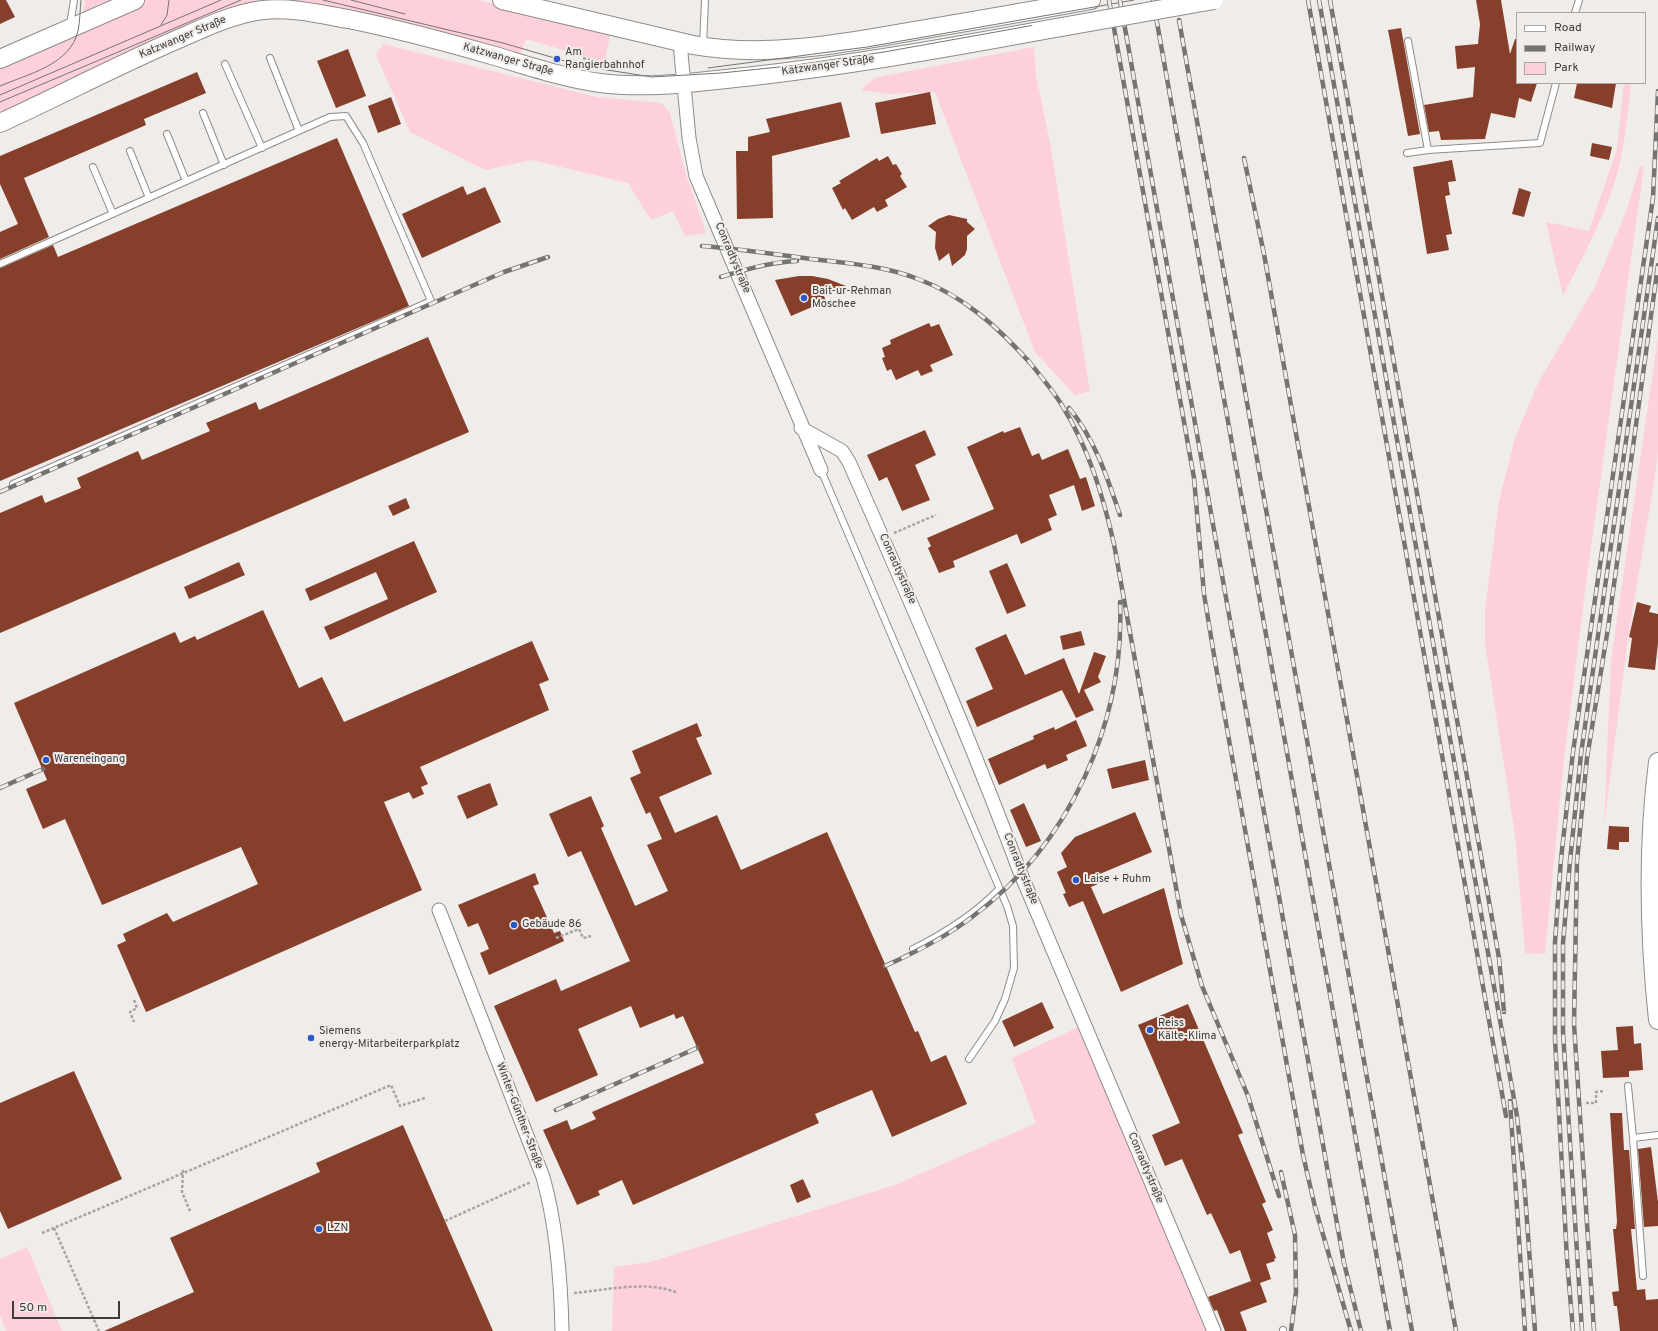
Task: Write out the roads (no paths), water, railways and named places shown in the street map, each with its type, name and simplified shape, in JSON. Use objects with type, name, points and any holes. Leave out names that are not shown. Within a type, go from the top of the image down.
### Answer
[{"type":"main road","points":[[0,59],[135,0]]},
{"type":"main road","name":"Katzwanger Straße","points":[[502,0],[680,43],[703,47],[759,50],[808,47],[883,37],[1090,0]]},
{"type":"main road","name":"Katzwanger Straße","points":[[0,123],[118,65],[207,27],[246,13],[275,9],[314,13],[398,30],[592,82],[630,85],[683,83],[861,62],[1214,0]]},
{"type":"main road","points":[[1658,762],[1653,803],[1650,872],[1651,939],[1658,1020]]},
{"type":"street","name":"Conradtystraße","points":[[680,43],[689,138],[696,176],[745,288],[801,428],[821,470]]},
{"type":"street","name":"Conradtystraße","points":[[801,428],[842,451],[849,462],[883,537],[990,792],[1020,872],[1214,1331]]},
{"type":"street","name":"Winter-Günther-Straße","points":[[439,910],[543,1177],[550,1204],[561,1294],[562,1331]]},
{"type":"lane","points":[[69,29],[74,0]]},
{"type":"lane","points":[[703,47],[704,0]]},
{"type":"lane","points":[[1575,12],[1579,0]]},
{"type":"lane","points":[[1408,41],[1428,150]]},
{"type":"lane","points":[[270,58],[299,131]]},
{"type":"lane","points":[[225,64],[262,148]]},
{"type":"lane","points":[[1408,153],[1428,150],[1540,143],[1556,84]]},
{"type":"lane","points":[[203,113],[224,164]]},
{"type":"lane","points":[[0,264],[330,117],[346,116],[363,143],[431,301],[13,484]]},
{"type":"lane","points":[[166,134],[186,181]]},
{"type":"lane","points":[[130,151],[149,198]]},
{"type":"lane","points":[[93,167],[113,214]]},
{"type":"lane","points":[[821,470],[1014,926],[1014,968],[1004,999],[995,1021],[969,1059]]},
{"type":"lane","points":[[913,949],[967,918],[999,889]]},
{"type":"lane","points":[[1628,1086],[1643,1276]]},
{"type":"lane","points":[[1632,1138],[1658,1135]]},
{"type":"tram line","points":[[0,86],[46,67],[66,52],[74,43],[78,31],[81,0]]},
{"type":"tram line","points":[[161,25],[167,15],[169,0]]},
{"type":"tram line","points":[[0,95],[221,0]]},
{"type":"tram line","points":[[0,102],[241,0]]},
{"type":"tram line","points":[[323,0],[503,43],[582,66],[652,77],[721,73],[789,66],[884,52],[1174,0]]},
{"type":"tram line","points":[[351,0],[405,14]]},
{"type":"tram line","points":[[708,68],[867,47],[1134,0]]},
{"type":"railway","points":[[1109,0],[1194,478],[1204,594],[1216,667],[1303,1155],[1315,1207],[1351,1331]]},
{"type":"railway","points":[[1120,0],[1344,1263],[1361,1331]]},
{"type":"railway","points":[[1153,0],[1390,1331]]},
{"type":"railway","points":[[1308,0],[1506,1116]]},
{"type":"railway","points":[[1319,0],[1517,1116],[1524,1180],[1535,1331]]},
{"type":"railway","points":[[1330,0],[1499,958],[1504,1012]]},
{"type":"railway","points":[[1179,20],[1412,1331]]},
{"type":"railway","points":[[1573,1331],[1567,1259],[1555,1039],[1555,942],[1561,859],[1573,752],[1653,198],[1658,91]]},
{"type":"railway","points":[[1244,158],[1264,254],[1456,1331]]},
{"type":"railway","points":[[1582,1331],[1563,1032],[1563,943],[1581,754],[1658,218]]},
{"type":"railway","points":[[702,246],[866,266],[892,271],[918,279],[951,294],[980,314],[1031,364]]},
{"type":"railway","points":[[0,492],[504,272],[548,257]]},
{"type":"railway","points":[[721,277],[759,266],[797,261]]},
{"type":"railway","points":[[1594,1331],[1574,1024],[1577,861],[1587,758],[1608,628],[1658,265]]},
{"type":"railway","points":[[1028,360],[1055,395],[1072,423],[1088,456],[1100,491],[1114,544],[1181,915],[1202,986],[1248,1096],[1279,1196]]},
{"type":"railway","points":[[1069,408],[1086,432],[1093,445],[1120,515]]},
{"type":"railway","points":[[885,966],[930,944],[972,917],[1007,887],[1037,854],[1063,817],[1085,777],[1101,735],[1113,692],[1119,647],[1120,602]]},
{"type":"railway","points":[[0,788],[43,769]]},
{"type":"railway","points":[[556,1110],[697,1048]]},
{"type":"railway","points":[[1510,1101],[1525,1331]]},
{"type":"railway","points":[[1281,1172],[1295,1235],[1296,1292],[1291,1331]]},
{"type":"place","name":"Am Rangierbahnhof","points":[[557,59]]},
{"type":"place","name":"Bait-ur-Rehman Moschee","points":[[804,298]]},
{"type":"place","name":"Wareneingang","points":[[46,760]]},
{"type":"place","name":"Laise + Ruhm","points":[[1076,880]]},
{"type":"place","name":"Gebäude 86","points":[[514,925]]},
{"type":"place","name":"Reiss Kälte-Klima","points":[[1150,1030]]},
{"type":"place","name":"Siemens energy-Mitarbeiterparkplatz","points":[[311,1038]]},
{"type":"place","name":"LZN","points":[[319,1229]]}]
